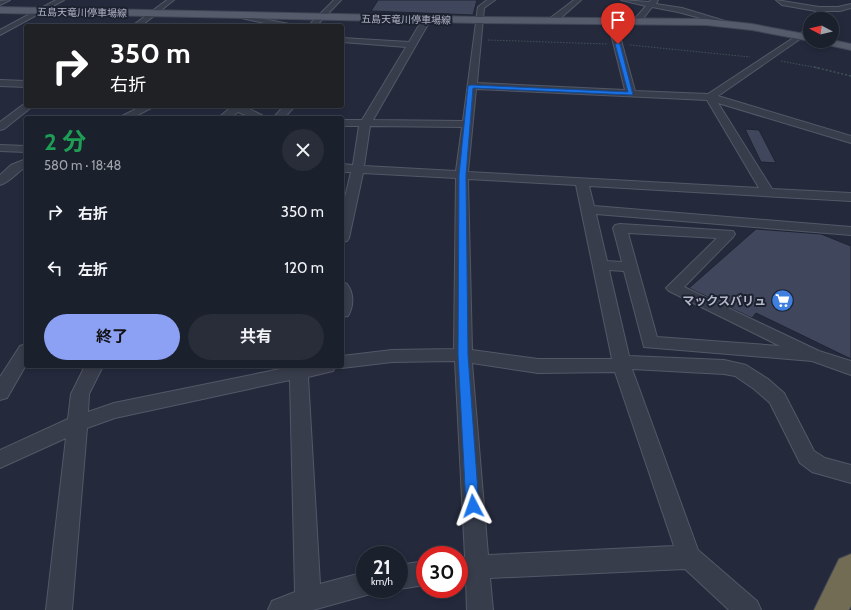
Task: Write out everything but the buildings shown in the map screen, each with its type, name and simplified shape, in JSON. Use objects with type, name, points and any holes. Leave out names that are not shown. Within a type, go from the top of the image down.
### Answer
[{"type":"highway","points":[[831,610],[851,570]]},
{"type":"main road","name":"五島天竜川停車場線","points":[[0,10],[479,20],[706,22],[734,25],[803,37]]},
{"type":"main road","points":[[839,44],[851,47]]},
{"type":"street","points":[[0,3],[7,0]]},
{"type":"street","points":[[0,33],[61,0]]},
{"type":"street","points":[[139,24],[171,0]]},
{"type":"street","points":[[314,24],[338,0]]},
{"type":"street","points":[[467,546],[463,355],[462,175],[481,7],[492,0]]},
{"type":"street","points":[[552,21],[578,0]]},
{"type":"street","points":[[624,0],[653,2],[682,7],[734,25]]},
{"type":"street","points":[[779,0],[784,4],[818,9],[851,6]]},
{"type":"street","points":[[821,1],[851,11]]},
{"type":"street","points":[[636,22],[653,2]]},
{"type":"street","points":[[237,15],[280,24]]},
{"type":"street","points":[[344,229],[358,169],[365,124],[427,19]]},
{"type":"street","points":[[612,22],[631,94]]},
{"type":"street","points":[[710,97],[765,60],[803,38]]},
{"type":"street","points":[[344,42],[412,46]]},
{"type":"street","points":[[0,83],[24,84]]},
{"type":"street","points":[[471,86],[710,97],[851,140]]},
{"type":"street","points":[[710,97],[768,192]]},
{"type":"street","points":[[0,127],[25,108]]},
{"type":"street","points":[[128,116],[146,108]]},
{"type":"street","points":[[225,116],[235,108]]},
{"type":"street","points":[[238,108],[257,116]]},
{"type":"street","points":[[280,116],[288,108]]},
{"type":"street","points":[[344,123],[468,124]]},
{"type":"street","points":[[0,148],[24,149]]},
{"type":"street","points":[[0,181],[15,168],[24,164]]},
{"type":"street","points":[[344,168],[851,197]]},
{"type":"street","points":[[582,182],[622,364],[689,557],[748,610]]},
{"type":"street","points":[[589,210],[851,231]]},
{"type":"street","points":[[813,355],[650,343],[620,228],[728,234],[674,288],[813,355],[851,368]]},
{"type":"street","points":[[600,265],[630,267]]},
{"type":"street","points":[[0,393],[24,353]]},
{"type":"street","points":[[344,358],[463,355],[538,366],[622,364],[724,367],[740,370],[761,384],[777,398],[807,457],[819,466],[851,474]]},
{"type":"street","points":[[59,610],[80,394],[93,368]]},
{"type":"street","points":[[0,459],[78,423],[114,411],[319,368]]},
{"type":"street","points":[[298,373],[308,599]]},
{"type":"street","points":[[480,610],[468,568],[689,557]]},
{"type":"street","points":[[281,610],[308,599],[356,586]]},
{"type":"path","points":[[478,40],[618,44],[672,48],[798,63],[851,76]]},
{"type":"place","name":"マックスバリュ","points":[[782,301]]},
{"type":"route","points":[[473,506],[463,355],[462,175],[471,86],[631,94],[618,44]]}]
